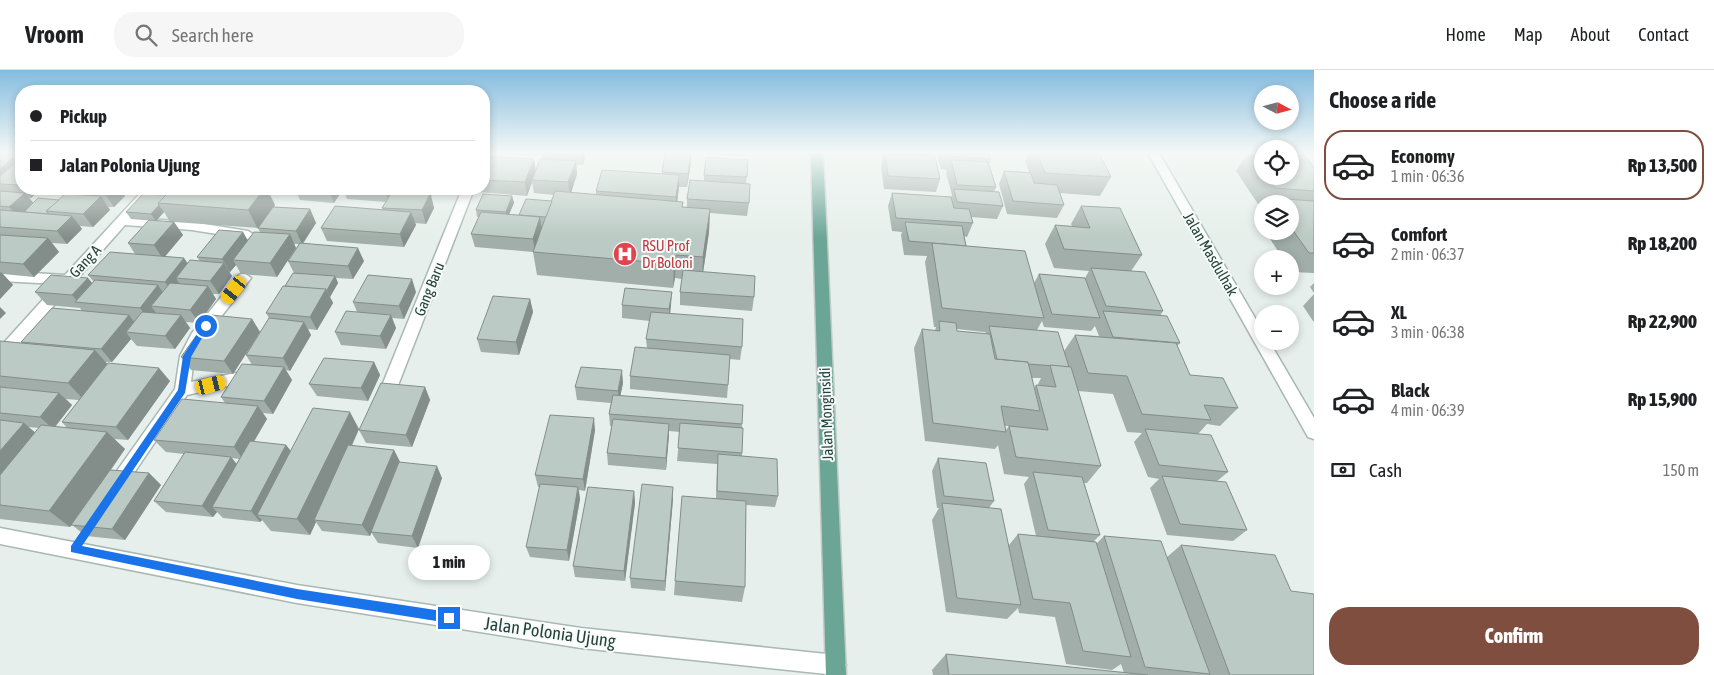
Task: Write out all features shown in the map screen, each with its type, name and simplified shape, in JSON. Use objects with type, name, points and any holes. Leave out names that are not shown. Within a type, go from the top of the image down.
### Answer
[{"type":"main road","name":"Jalan Monginsidi","points":[[818,181],[836,670]]},
{"type":"street","name":"Jalan Masdulhak","points":[[1169,181],[1314,432]]},
{"type":"street","name":"Gang A","points":[[0,357],[145,195]]},
{"type":"street","name":"Gang Baru","points":[[389,388],[466,195]]},
{"type":"street","points":[[122,221],[192,226],[248,235]]},
{"type":"street","points":[[0,276],[67,280]]},
{"type":"street","points":[[107,500],[182,390],[184,365],[192,346],[244,278]]},
{"type":"street","points":[[182,390],[236,379]]},
{"type":"street","points":[[74,549],[85,533]]},
{"type":"street","name":"Jalan Polonia Ujung","points":[[0,536],[297,594],[581,638],[836,670]]},
{"type":"building","points":[[0,181],[15,181],[15,185],[0,184]]},
{"type":"building","points":[[599,181],[678,181],[676,197],[596,191]]},
{"type":"building","points":[[690,181],[750,184],[749,203],[687,199]]},
{"type":"building","points":[[956,181],[994,181],[996,187],[957,185]]},
{"type":"building","points":[[1007,181],[1033,181],[1034,183],[1057,185],[1064,205],[1013,201]]},
{"type":"building","points":[[1299,181],[1314,181],[1314,191],[1275,188],[1273,185],[1299,185]]},
{"type":"building","points":[[954,189],[999,192],[1003,206],[957,202]]},
{"type":"building","points":[[0,191],[23,195],[9,207],[0,206]]},
{"type":"building","points":[[555,191],[683,202],[682,207],[710,209],[703,257],[676,255],[674,264],[533,252]]},
{"type":"building","points":[[892,193],[951,197],[954,208],[969,209],[973,223],[896,218]]},
{"type":"building","points":[[64,195],[101,196],[83,214],[46,211]]},
{"type":"building","points":[[142,195],[166,195],[151,214],[126,212]]},
{"type":"building","points":[[165,195],[259,195],[248,210],[158,203]]},
{"type":"building","points":[[390,195],[430,195],[422,210],[382,208]]},
{"type":"building","points":[[483,195],[512,196],[506,212],[476,210]]},
{"type":"building","points":[[38,198],[59,200],[46,211],[49,214],[24,212]]},
{"type":"building","points":[[526,199],[552,201],[546,217],[519,215]]},
{"type":"building","points":[[1299,200],[1314,201],[1314,253],[1309,253],[1299,239]]},
{"type":"building","points":[[335,206],[411,212],[400,234],[321,228]]},
{"type":"building","points":[[1081,206],[1120,208],[1142,255],[1064,249],[1055,225],[1090,228]]},
{"type":"building","points":[[273,207],[310,209],[296,231],[258,228]]},
{"type":"building","points":[[0,210],[72,216],[57,231],[0,227]]},
{"type":"building","points":[[481,212],[540,217],[533,239],[471,234]]},
{"type":"building","points":[[149,220],[174,222],[154,245],[128,243]]},
{"type":"building","points":[[905,222],[962,226],[966,246],[909,241]]},
{"type":"building","points":[[219,230],[243,232],[222,259],[197,257]]},
{"type":"building","points":[[254,232],[290,234],[270,263],[233,260]]},
{"type":"building","points":[[0,235],[48,238],[23,264],[0,262]]},
{"type":"building","points":[[300,243],[358,248],[348,266],[288,261]]},
{"type":"building","points":[[932,243],[1025,251],[1044,318],[942,308]]},
{"type":"building","points":[[110,252],[184,258],[165,282],[88,275]]},
{"type":"building","points":[[190,260],[224,263],[210,281],[176,278]]},
{"type":"building","points":[[1091,268],[1145,272],[1163,311],[1106,306]]},
{"type":"building","points":[[683,270],[755,276],[754,297],[680,292]]},
{"type":"building","points":[[293,273],[335,276],[327,290],[285,286]]},
{"type":"building","points":[[1039,274],[1085,278],[1100,318],[1052,314]]},
{"type":"building","points":[[51,275],[88,278],[72,295],[35,292]]},
{"type":"building","points":[[368,275],[412,279],[399,306],[353,302]]},
{"type":"building","points":[[95,280],[158,285],[140,308],[75,302]]},
{"type":"building","points":[[170,283],[208,286],[190,310],[151,306]]},
{"type":"building","points":[[283,286],[326,289],[310,317],[266,313]]},
{"type":"building","points":[[625,288],[672,292],[669,309],[622,305]]},
{"type":"building","points":[[493,296],[530,299],[516,342],[477,339]]},
{"type":"building","points":[[52,308],[129,315],[101,349],[21,342]]},
{"type":"building","points":[[346,311],[391,315],[380,336],[335,332]]},
{"type":"building","points":[[1103,311],[1167,316],[1180,343],[1113,337]]},
{"type":"building","points":[[142,312],[181,315],[165,336],[126,332]]},
{"type":"building","points":[[651,312],[743,319],[742,347],[646,339]]},
{"type":"building","points":[[211,315],[252,319],[224,361],[181,357]]},
{"type":"building","points":[[269,318],[304,322],[283,358],[246,355]]},
{"type":"building","points":[[939,321],[956,323],[957,331],[990,334],[995,359],[1028,362],[1040,411],[1001,406],[1006,432],[933,423],[922,329],[940,331]]},
{"type":"building","points":[[989,326],[1058,332],[1069,367],[1028,364],[1028,362],[997,359]]},
{"type":"building","points":[[1075,335],[1176,343],[1190,375],[1223,378],[1238,408],[1204,405],[1211,420],[1142,414],[1127,376],[1088,373]]},
{"type":"building","points":[[0,341],[95,350],[68,383],[0,376]]},
{"type":"building","points":[[635,347],[730,355],[728,385],[630,376]]},
{"type":"building","points":[[324,358],[374,362],[361,388],[309,384]]},
{"type":"building","points":[[108,363],[159,368],[116,427],[62,422]]},
{"type":"building","points":[[242,364],[284,367],[264,401],[221,397]]},
{"type":"building","points":[[1050,365],[1071,367],[1101,466],[1016,457],[1009,426],[1048,430],[1036,385],[1056,387]]},
{"type":"building","points":[[581,367],[622,370],[618,391],[575,387]]},
{"type":"building","points":[[381,383],[425,387],[406,435],[359,430]]},
{"type":"building","points":[[0,387],[59,393],[40,417],[0,413]]},
{"type":"building","points":[[613,395],[743,405],[742,424],[609,414]]},
{"type":"building","points":[[182,399],[258,406],[234,447],[154,440]]},
{"type":"building","points":[[313,408],[350,412],[297,519],[257,515]]},
{"type":"building","points":[[550,415],[594,418],[583,479],[535,475]]},
{"type":"building","points":[[613,419],[669,424],[666,458],[607,453]]},
{"type":"building","points":[[0,420],[24,423],[0,451]]},
{"type":"building","points":[[680,423],[743,428],[742,453],[678,448]]},
{"type":"building","points":[[41,425],[107,432],[49,511],[0,505],[0,475]]},
{"type":"building","points":[[1145,429],[1211,435],[1228,472],[1159,465]]},
{"type":"building","points":[[250,441],[286,445],[251,511],[212,507]]},
{"type":"building","points":[[348,445],[394,450],[362,525],[314,520]]},
{"type":"building","points":[[185,452],[231,457],[202,506],[154,501]]},
{"type":"building","points":[[718,454],[777,459],[778,496],[717,491]]},
{"type":"building","points":[[938,458],[986,463],[994,501],[944,496]]},
{"type":"building","points":[[399,462],[437,466],[412,536],[371,532]]},
{"type":"building","points":[[110,470],[149,473],[112,529],[71,525]]},
{"type":"building","points":[[1033,472],[1082,477],[1100,535],[1048,530]]},
{"type":"building","points":[[1162,476],[1226,482],[1247,530],[1180,524]]},
{"type":"building","points":[[540,484],[578,487],[567,550],[526,547]]},
{"type":"building","points":[[642,484],[673,487],[665,581],[630,578]]},
{"type":"building","points":[[588,487],[634,491],[624,571],[573,566]]},
{"type":"building","points":[[682,496],[746,501],[745,587],[675,581]]},
{"type":"building","points":[[942,503],[1001,509],[1021,605],[957,598]]},
{"type":"building","points":[[1018,534],[1096,542],[1131,657],[1083,651],[1070,603],[1033,599]]},
{"type":"building","points":[[1104,536],[1161,541],[1210,674],[1145,667]]},
{"type":"building","points":[[1181,545],[1275,555],[1291,591],[1314,594],[1314,675],[1230,675]]},
{"type":"building","points":[[946,654],[1148,675],[949,675]]},
{"type":"place","name":"RSU Prof Dr Boloni","points":[[625,254]]},
{"type":"route","points":[[206,326],[197,337],[187,356],[184,365],[182,390],[161,418],[74,549],[297,594],[449,618]]}]
